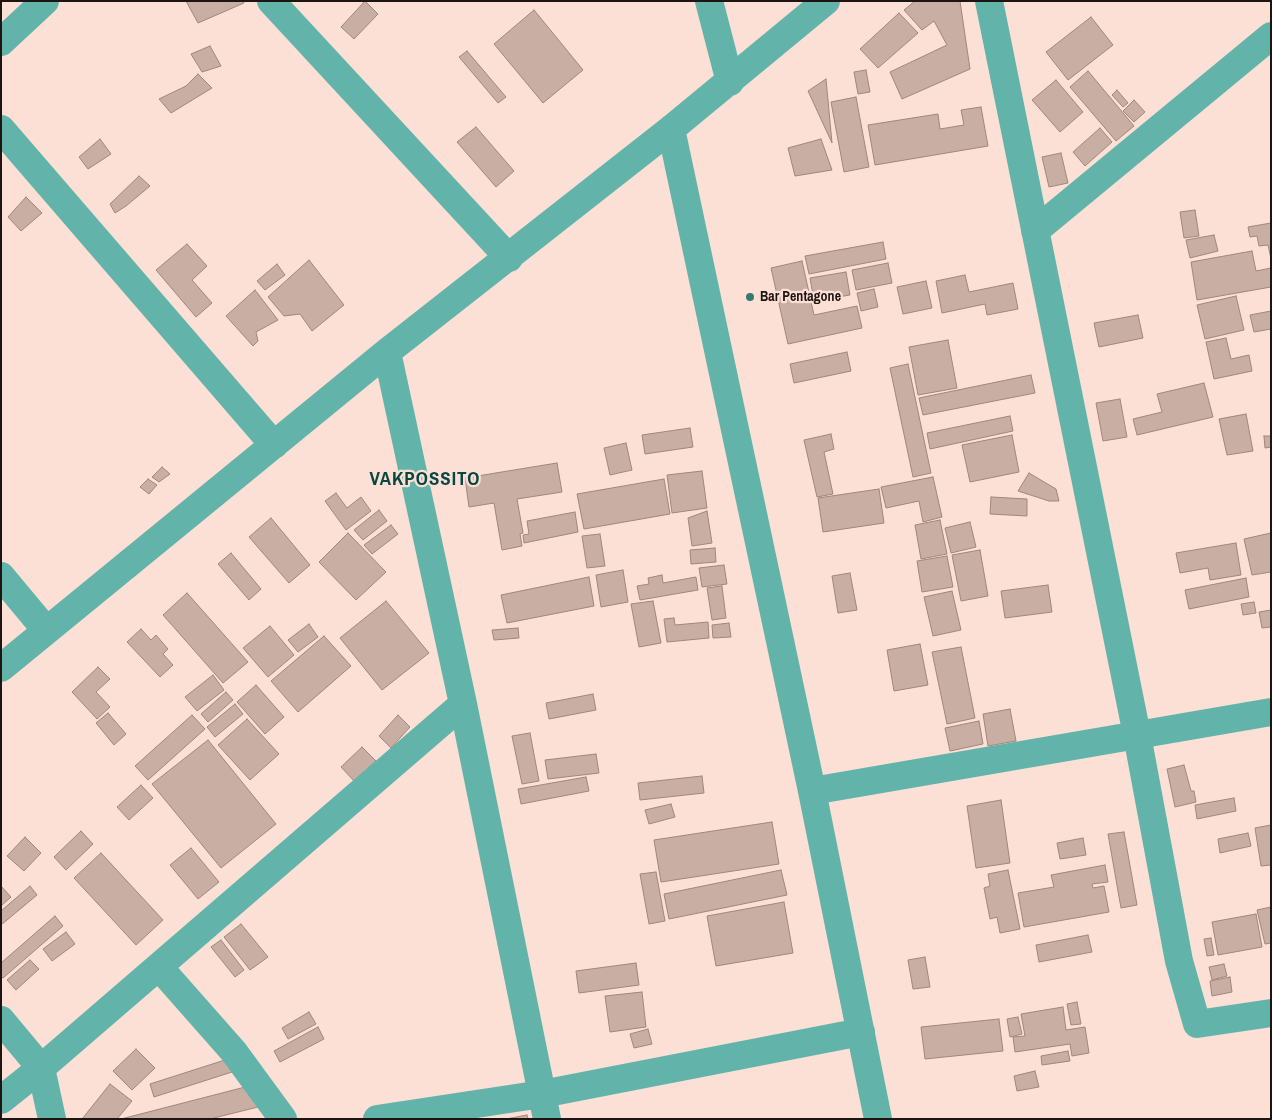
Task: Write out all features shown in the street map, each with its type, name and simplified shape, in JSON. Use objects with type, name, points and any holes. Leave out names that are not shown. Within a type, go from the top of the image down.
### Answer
[{"type":"street","points":[[1,42],[45,1]]},
{"type":"street","points":[[271,1],[509,258]]},
{"type":"street","points":[[709,1],[730,82]]},
{"type":"street","points":[[1,668],[388,352],[730,82],[826,1]]},
{"type":"street","points":[[989,1],[1137,735],[1179,961],[1197,1024],[1271,1013]]},
{"type":"street","points":[[1035,231],[1271,36]]},
{"type":"street","points":[[1,129],[274,445]]},
{"type":"street","points":[[671,129],[812,791],[878,1119]]},
{"type":"street","points":[[388,352],[463,704],[544,1106]]},
{"type":"street","points":[[1,576],[46,630]]},
{"type":"street","points":[[1,1100],[159,967],[463,704]]},
{"type":"street","points":[[812,791],[1271,712]]},
{"type":"street","points":[[159,967],[234,1052],[283,1119]]},
{"type":"street","points":[[1,1020],[41,1068],[52,1119]]},
{"type":"street","points":[[377,1119],[544,1106],[861,1032]]},
{"type":"building","points":[[186,1],[243,1],[244,3],[198,23]]},
{"type":"building","points":[[365,1],[378,14],[354,39],[341,27]]},
{"type":"building","points":[[915,1],[960,1],[970,69],[902,99],[890,72],[947,45],[934,21],[922,30],[904,10]]},
{"type":"building","points":[[534,10],[583,70],[543,103],[494,44]]},
{"type":"building","points":[[899,13],[918,33],[878,68],[860,49]]},
{"type":"building","points":[[1091,17],[1113,45],[1068,80],[1046,52]]},
{"type":"building","points":[[210,46],[221,66],[202,72],[191,54]]},
{"type":"building","points":[[467,51],[506,97],[498,103],[459,57]]},
{"type":"building","points":[[866,70],[870,92],[858,94],[854,72]]},
{"type":"building","points":[[1088,71],[1134,126],[1116,141],[1070,87]]},
{"type":"building","points":[[198,74],[212,88],[171,113],[159,99],[186,86]]},
{"type":"building","points":[[826,79],[832,143],[808,91]]},
{"type":"building","points":[[1056,80],[1083,112],[1060,132],[1032,100]]},
{"type":"building","points":[[1117,90],[1128,103],[1123,107],[1112,95]]},
{"type":"building","points":[[856,97],[869,167],[844,172],[831,102]]},
{"type":"building","points":[[1134,100],[1145,112],[1134,122],[1123,111]]},
{"type":"building","points":[[981,107],[988,146],[875,165],[868,125],[938,114],[940,129],[964,125],[961,110]]},
{"type":"building","points":[[476,127],[514,171],[496,187],[457,142]]},
{"type":"building","points":[[1100,128],[1112,142],[1085,166],[1073,152]]},
{"type":"building","points":[[100,139],[111,154],[88,169],[79,157]]},
{"type":"building","points":[[821,139],[832,170],[795,176],[788,148]]},
{"type":"building","points":[[1061,153],[1068,183],[1049,187],[1042,157]]},
{"type":"building","points":[[139,176],[150,186],[115,213],[110,204]]},
{"type":"building","points":[[26,197],[42,213],[21,231],[8,217]]},
{"type":"building","points":[[1195,210],[1199,236],[1184,238],[1180,212]]},
{"type":"building","points":[[1271,223],[1271,259],[1268,245],[1259,246],[1257,236],[1250,237],[1248,227]]},
{"type":"building","points":[[1214,235],[1218,251],[1190,258],[1186,240]]},
{"type":"building","points":[[883,242],[886,259],[809,274],[805,256]]},
{"type":"building","points":[[187,244],[207,266],[192,280],[212,303],[196,317],[156,270]]},
{"type":"building","points":[[1252,251],[1256,271],[1271,268],[1271,287],[1197,300],[1191,262]]},
{"type":"building","points":[[309,260],[344,305],[312,331],[300,314],[284,316],[268,297]]},
{"type":"building","points":[[802,261],[814,315],[857,306],[862,328],[788,344],[771,268]]},
{"type":"building","points":[[888,263],[892,283],[856,290],[852,270]]},
{"type":"building","points":[[277,264],[285,275],[265,290],[257,281]]},
{"type":"building","points":[[846,272],[850,295],[814,301],[810,278]]},
{"type":"building","points":[[965,275],[969,292],[1013,283],[1018,309],[987,315],[985,304],[942,313],[936,281]]},
{"type":"building","points":[[926,281],[932,308],[903,314],[897,287]]},
{"type":"building","points":[[874,289],[878,307],[861,311],[857,293]]},
{"type":"building","points":[[255,290],[278,320],[256,332],[258,341],[253,346],[226,316]]},
{"type":"building","points":[[1236,296],[1244,330],[1205,339],[1197,305]]},
{"type":"building","points":[[1271,311],[1271,329],[1254,332],[1250,315]]},
{"type":"building","points":[[1138,315],[1143,338],[1099,347],[1094,323]]},
{"type":"building","points":[[1226,338],[1231,359],[1249,355],[1252,371],[1214,379],[1206,342]]},
{"type":"building","points":[[948,340],[957,388],[918,395],[909,347]]},
{"type":"building","points":[[847,352],[851,371],[794,383],[790,364]]},
{"type":"building","points":[[908,364],[931,473],[913,477],[890,368]]},
{"type":"building","points":[[1031,375],[1035,393],[923,415],[919,398]]},
{"type":"building","points":[[1204,383],[1213,417],[1137,435],[1133,419],[1162,412],[1157,394]]},
{"type":"building","points":[[1120,399],[1127,437],[1103,441],[1096,403]]},
{"type":"building","points":[[1246,414],[1253,451],[1227,455],[1219,419]]},
{"type":"building","points":[[1010,416],[1013,431],[930,449],[927,433]]},
{"type":"building","points":[[690,428],[693,447],[645,454],[642,435]]},
{"type":"building","points":[[831,434],[834,449],[824,452],[833,494],[817,497],[804,440]]},
{"type":"building","points":[[1012,435],[1019,472],[970,482],[962,445]]},
{"type":"building","points":[[1264,436],[1271,436],[1271,447],[1265,448]]},
{"type":"building","points":[[626,443],[632,470],[610,475],[604,448]]},
{"type":"building","points":[[557,463],[562,492],[517,499],[523,533],[520,534],[522,546],[502,550],[494,503],[469,507],[465,478]]},
{"type":"building","points":[[162,467],[170,474],[159,482],[152,477]]},
{"type":"building","points":[[702,471],[707,508],[672,513],[667,475]]},
{"type":"building","points":[[1029,473],[1056,489],[1059,501],[1049,501],[1018,491]]},
{"type":"building","points":[[933,477],[942,517],[923,522],[919,501],[886,508],[881,487]]},
{"type":"building","points":[[148,479],[157,485],[149,494],[140,487]]},
{"type":"building","points":[[664,479],[670,514],[584,529],[577,494]]},
{"type":"building","points":[[879,489],[884,523],[823,532],[818,498]]},
{"type":"building","points":[[336,493],[347,508],[361,497],[371,511],[346,530],[325,501]]},
{"type":"building","points":[[991,497],[1027,499],[1027,516],[990,514]]},
{"type":"building","points":[[379,510],[387,521],[363,540],[354,530]]},
{"type":"building","points":[[707,511],[712,543],[692,546],[688,518]]},
{"type":"building","points":[[575,512],[578,532],[524,543],[523,535],[529,534],[527,521]]},
{"type":"building","points":[[271,518],[310,565],[289,583],[249,537]]},
{"type":"building","points":[[940,520],[947,554],[921,559],[915,525]]},
{"type":"building","points":[[970,522],[976,547],[951,553],[945,528]]},
{"type":"building","points":[[391,525],[398,534],[372,554],[364,545]]},
{"type":"building","points":[[348,533],[386,572],[356,600],[319,562]]},
{"type":"building","points":[[1271,533],[1271,572],[1252,575],[1244,539]]},
{"type":"building","points":[[600,534],[605,566],[587,568],[582,536]]},
{"type":"building","points":[[1236,543],[1241,575],[1210,580],[1208,568],[1180,573],[1176,553]]},
{"type":"building","points":[[715,548],[716,562],[691,564],[690,550]]},
{"type":"building","points":[[980,550],[988,596],[961,601],[952,555]]},
{"type":"building","points":[[231,553],[261,589],[249,600],[218,564]]},
{"type":"building","points":[[947,556],[953,587],[922,592],[917,561]]},
{"type":"building","points":[[724,565],[727,584],[702,587],[699,568]]},
{"type":"building","points":[[623,570],[628,602],[601,607],[596,575]]},
{"type":"building","points":[[850,573],[857,610],[838,613],[832,576]]},
{"type":"building","points":[[662,575],[663,583],[696,577],[698,590],[640,600],[637,586],[649,584],[648,578]]},
{"type":"building","points":[[589,577],[594,606],[507,623],[501,595]]},
{"type":"building","points":[[1246,578],[1249,597],[1189,609],[1185,590]]},
{"type":"building","points":[[1048,585],[1052,612],[1005,618],[1001,591]]},
{"type":"building","points":[[722,586],[726,618],[712,620],[707,588]]},
{"type":"building","points":[[952,591],[961,630],[933,636],[924,597]]},
{"type":"building","points":[[187,593],[248,662],[223,683],[163,615]]},
{"type":"building","points":[[386,601],[429,653],[382,690],[340,638]]},
{"type":"building","points":[[653,601],[661,643],[639,647],[631,604]]},
{"type":"building","points":[[1254,602],[1256,613],[1243,615],[1241,604]]},
{"type":"building","points":[[1271,610],[1271,627],[1262,628],[1259,612]]},
{"type":"building","points":[[674,618],[675,625],[708,622],[709,638],[667,642],[664,619]]},
{"type":"building","points":[[729,623],[731,637],[713,638],[712,625]]},
{"type":"building","points":[[309,624],[318,637],[298,652],[288,640]]},
{"type":"building","points":[[270,626],[294,655],[268,677],[243,648]]},
{"type":"building","points":[[518,628],[519,638],[494,640],[492,630]]},
{"type":"building","points":[[141,629],[151,640],[156,635],[168,649],[163,654],[173,665],[160,677],[127,642]]},
{"type":"building","points":[[324,636],[351,666],[298,712],[271,681]]},
{"type":"building","points":[[920,644],[928,685],[894,691],[887,650]]},
{"type":"building","points":[[961,647],[975,718],[947,724],[932,652]]},
{"type":"building","points":[[98,667],[110,679],[96,692],[110,707],[97,719],[72,692]]},
{"type":"building","points":[[213,675],[224,690],[197,711],[185,697]]},
{"type":"building","points":[[256,685],[284,717],[265,734],[237,702]]},
{"type":"building","points":[[226,692],[233,700],[208,722],[201,714]]},
{"type":"building","points":[[593,694],[596,710],[549,719],[546,703]]},
{"type":"building","points":[[235,704],[243,714],[215,737],[207,727]]},
{"type":"building","points":[[1010,709],[1016,741],[988,746],[983,714]]},
{"type":"building","points":[[108,713],[126,734],[114,745],[96,723]]},
{"type":"building","points":[[192,715],[205,729],[148,780],[135,766]]},
{"type":"building","points":[[398,715],[410,727],[391,748],[379,736]]},
{"type":"building","points":[[247,719],[279,754],[250,780],[218,745]]},
{"type":"building","points":[[979,721],[983,744],[950,751],[945,728]]},
{"type":"building","points":[[530,733],[539,781],[522,784],[512,736]]},
{"type":"building","points":[[208,740],[276,824],[221,868],[152,784]]},
{"type":"building","points":[[362,747],[376,761],[354,781],[341,767]]},
{"type":"building","points":[[596,754],[599,773],[548,779],[545,760]]},
{"type":"building","points":[[1184,765],[1196,802],[1175,807],[1167,769]]},
{"type":"building","points":[[702,776],[704,793],[640,800],[638,783]]},
{"type":"building","points":[[586,777],[589,791],[521,804],[518,789]]},
{"type":"building","points":[[141,785],[153,798],[129,820],[117,807]]},
{"type":"building","points":[[1234,798],[1236,811],[1197,819],[1195,805]]},
{"type":"building","points":[[1001,800],[1010,863],[976,868],[967,806]]},
{"type":"building","points":[[671,804],[675,817],[649,824],[645,810]]},
{"type":"building","points":[[772,822],[779,864],[661,882],[654,840]]},
{"type":"building","points":[[1271,825],[1271,865],[1261,866],[1255,828]]},
{"type":"building","points":[[81,831],[93,844],[66,870],[54,857]]},
{"type":"building","points":[[1124,832],[1137,905],[1121,908],[1108,834]]},
{"type":"building","points":[[1248,833],[1251,846],[1220,853],[1218,839]]},
{"type":"building","points":[[25,837],[41,853],[24,871],[7,856]]},
{"type":"building","points":[[1083,838],[1086,855],[1060,859],[1057,843]]},
{"type":"building","points":[[191,848],[219,882],[198,899],[170,865]]},
{"type":"building","points":[[101,853],[163,920],[136,945],[74,878]]},
{"type":"building","points":[[1105,865],[1108,882],[1092,884],[1093,888],[1104,886],[1109,912],[1024,927],[1018,893],[1054,887],[1051,875]]},
{"type":"building","points":[[781,870],[787,895],[669,919],[664,894]]},
{"type":"building","points":[[1008,870],[1020,929],[1000,933],[997,917],[990,919],[984,888],[990,886],[988,874]]},
{"type":"building","points":[[656,872],[665,921],[649,924],[640,874]]},
{"type":"building","points":[[1,886],[11,897],[1,906]]},
{"type":"building","points":[[30,886],[37,895],[1,925],[1,911]]},
{"type":"building","points":[[784,902],[793,953],[716,966],[707,916]]},
{"type":"building","points":[[1271,907],[1271,943],[1265,944],[1257,910]]},
{"type":"building","points":[[1256,914],[1262,947],[1218,955],[1212,922]]},
{"type":"building","points":[[55,916],[63,926],[3,978],[1,977],[1,963]]},
{"type":"building","points":[[241,924],[268,957],[250,970],[224,937]]},
{"type":"building","points":[[66,932],[75,944],[52,961],[43,949]]},
{"type":"building","points":[[1088,935],[1092,952],[1039,962],[1036,945]]},
{"type":"building","points":[[1211,938],[1214,955],[1207,956],[1204,939]]},
{"type":"building","points":[[221,940],[244,970],[235,977],[211,947]]},
{"type":"building","points":[[925,957],[930,987],[913,989],[908,960]]},
{"type":"building","points":[[30,960],[39,969],[16,990],[7,980]]},
{"type":"building","points":[[636,963],[639,985],[579,993],[576,971]]},
{"type":"building","points":[[1224,964],[1227,976],[1212,980],[1209,967]]},
{"type":"building","points":[[1230,977],[1232,992],[1212,996],[1210,981]]},
{"type":"building","points":[[642,992],[646,1027],[610,1032],[605,996]]},
{"type":"building","points":[[1077,1002],[1081,1024],[1071,1025],[1067,1004]]},
{"type":"building","points":[[1063,1007],[1066,1030],[1085,1027],[1089,1053],[1072,1056],[1070,1044],[1015,1052],[1013,1037],[1025,1036],[1021,1014]]},
{"type":"building","points":[[309,1012],[316,1024],[288,1039],[282,1028]]},
{"type":"building","points":[[1018,1017],[1022,1034],[1010,1037],[1007,1019]]},
{"type":"building","points":[[999,1019],[1003,1051],[925,1059],[921,1027]]},
{"type":"building","points":[[318,1027],[324,1039],[280,1062],[274,1051]]},
{"type":"building","points":[[648,1029],[652,1044],[634,1048],[630,1034]]},
{"type":"building","points":[[136,1049],[155,1068],[132,1090],[113,1071]]},
{"type":"building","points":[[1068,1051],[1070,1061],[1042,1065],[1041,1056]]},
{"type":"building","points":[[228,1059],[232,1072],[154,1097],[150,1084]]},
{"type":"building","points":[[1035,1071],[1039,1087],[1017,1091],[1014,1076]]},
{"type":"building","points":[[110,1084],[132,1101],[117,1119],[82,1119]]},
{"type":"building","points":[[253,1085],[258,1107],[210,1119],[121,1119]]},
{"type":"building","points":[[527,1115],[528,1119],[506,1119]]},
{"type":"place","name":"Bar Pentagone","points":[[750,297]]},
{"type":"district","name":"VAKPOSSITO","points":[[425,480]]}]
